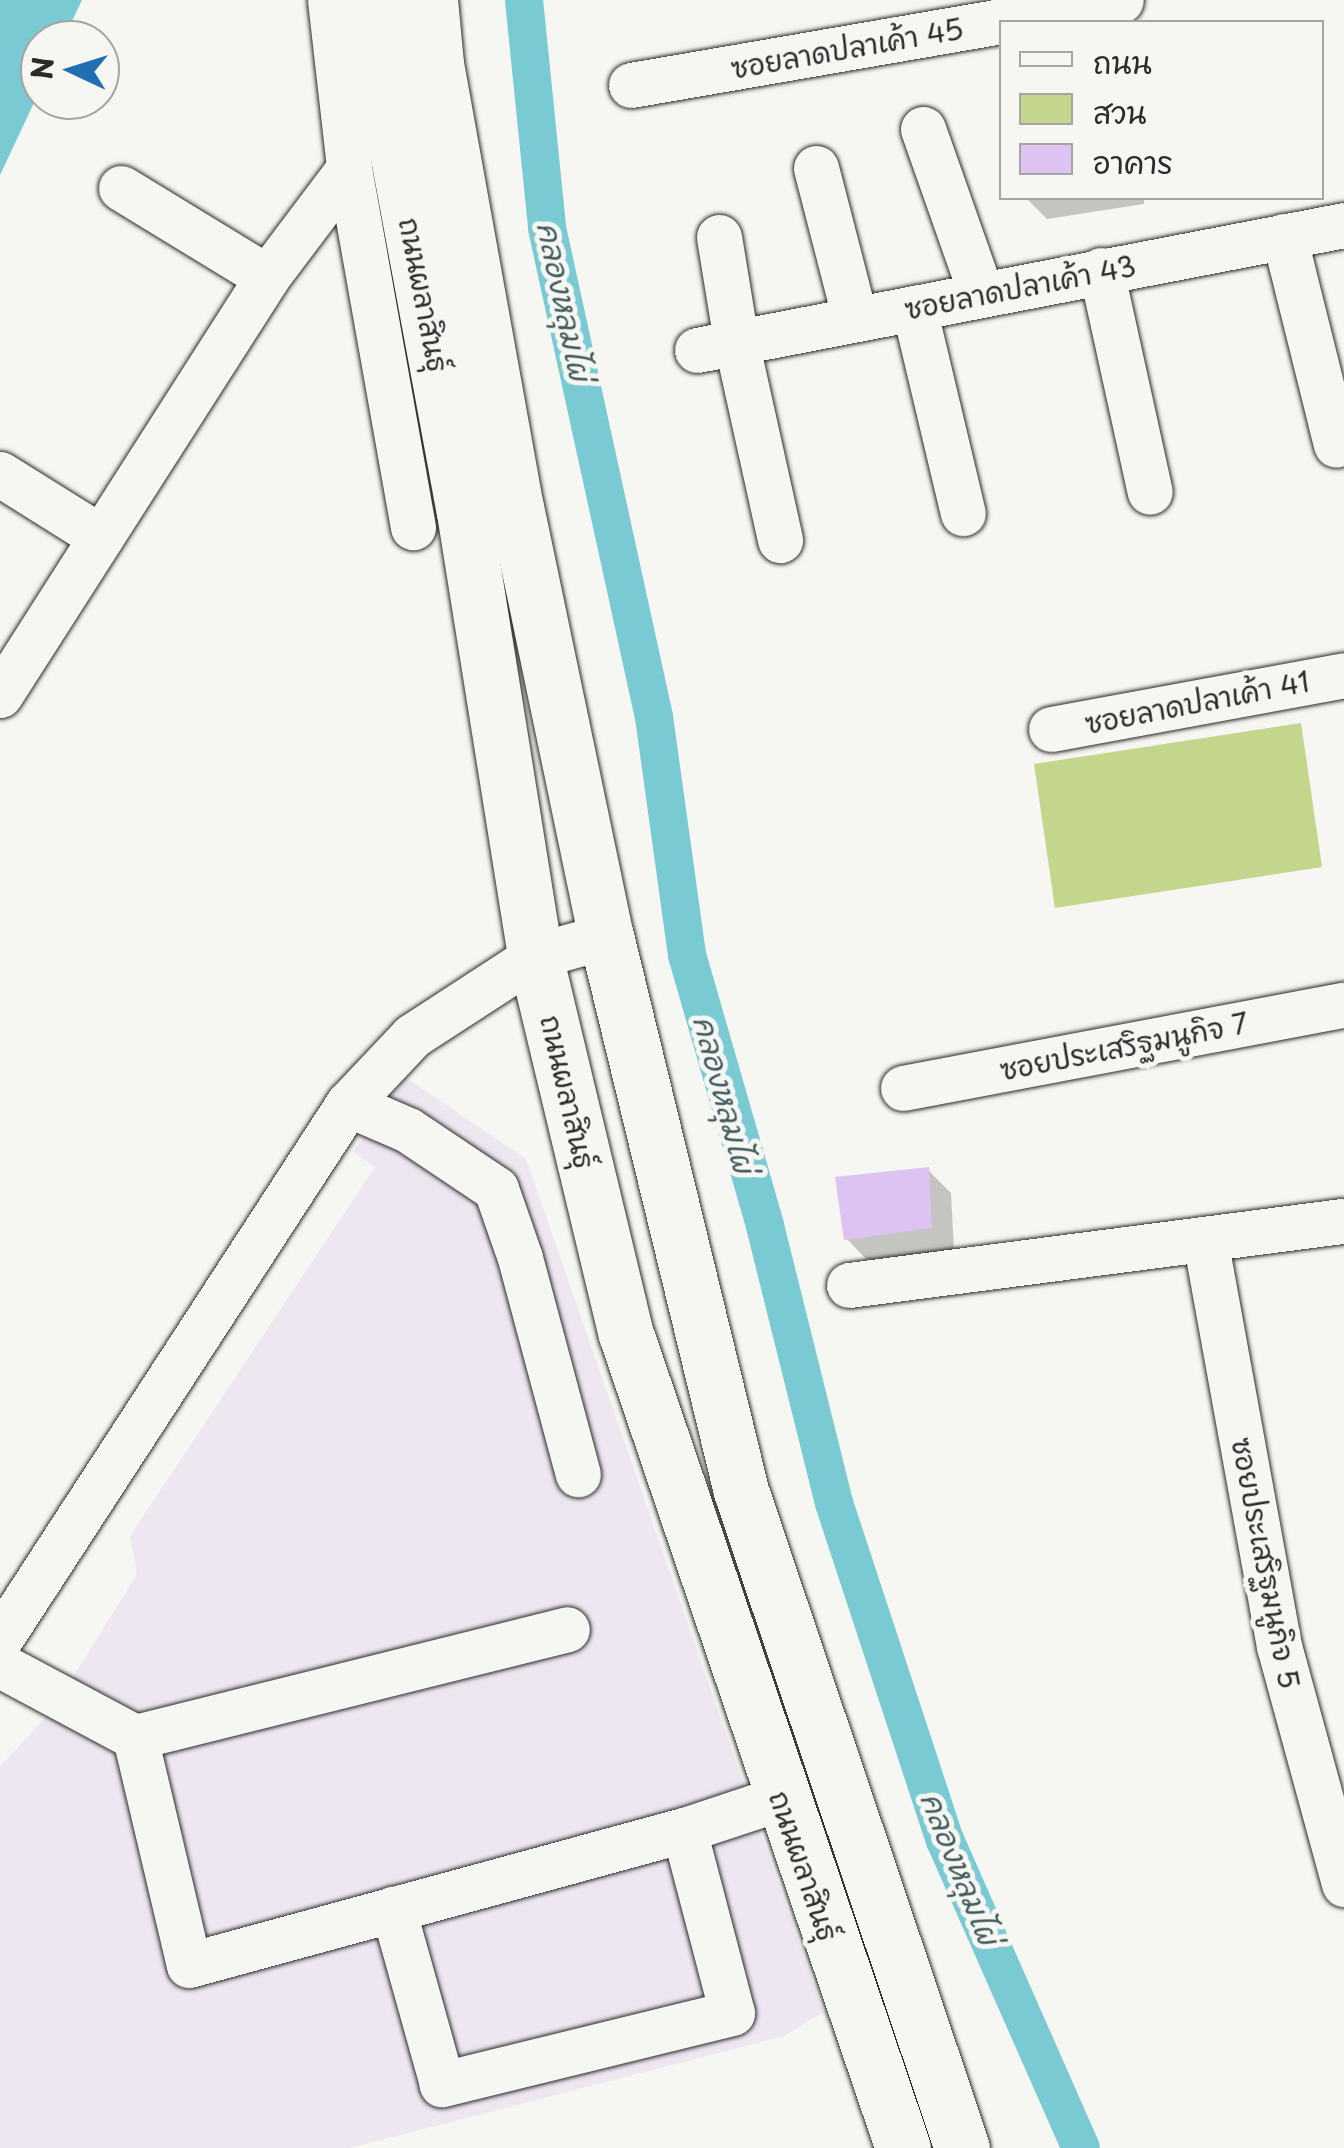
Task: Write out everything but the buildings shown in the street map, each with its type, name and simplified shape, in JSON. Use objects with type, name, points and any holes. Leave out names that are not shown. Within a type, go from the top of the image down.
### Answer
[{"type":"main road","name":"ถนนผลาสินธุ์","points":[[379,0],[386,92],[464,512],[535,956],[626,1334],[903,2148]]},
{"type":"main road","name":"ถนนผลาสินธุ์","points":[[430,0],[436,64],[516,508],[606,936],[741,1492],[962,2148]]},
{"type":"street","points":[[330,0],[349,168],[414,527]]},
{"type":"street","name":"ซอยลาดปลาเค้า 45","points":[[632,85],[936,16],[1055,17],[1121,0]]},
{"type":"street","points":[[924,129],[981,294]]},
{"type":"street","points":[[0,695],[267,277],[349,168]]},
{"type":"street","points":[[816,168],[855,319]]},
{"type":"street","points":[[120,188],[267,277]]},
{"type":"street","name":"ซอยลาดปลาเค้า 43","points":[[716,345],[1344,224]]},
{"type":"street","points":[[1284,236],[1336,444]]},
{"type":"street","points":[[719,237],[716,345],[780,540]]},
{"type":"street","points":[[1101,270],[1150,492]]},
{"type":"street","points":[[914,308],[963,513]]},
{"type":"street","points":[[0,474],[102,536]]},
{"type":"street","name":"ซอยลาดปลาเค้า 41","points":[[1051,729],[1344,675]]},
{"type":"street","points":[[0,1640],[348,1104],[412,1036],[535,956],[606,936]]},
{"type":"street","name":"ซอยประเสริฐมนูกิจ 7","points":[[903,1088],[1344,1005]]},
{"type":"street","points":[[348,1104],[408,1130],[496,1189],[520,1258],[578,1474]]},
{"type":"street","points":[[850,1285],[1344,1221]]},
{"type":"street","name":"ซอยประเสริฐมนูกิจ 5","points":[[1205,1239],[1279,1646],[1344,1884]]},
{"type":"street","points":[[0,1665],[135,1738],[567,1629]]},
{"type":"street","points":[[135,1738],[189,1964],[684,1830],[781,1798]]},
{"type":"street","points":[[393,1910],[442,2084],[732,2013],[684,1830]]},
{"type":"shaded area","points":[[405,1077],[526,1159],[823,2012],[784,2036],[350,2148],[0,2148],[0,1767],[54,1708],[137,1574],[130,1536],[375,1167],[353,1152]]},
{"type":"green space","points":[[1301,723],[1322,867],[1055,908],[1034,764]]},
{"type":"water","points":[[0,0],[82,0],[72,20],[20,20],[20,120],[26,120],[0,175]]},
{"type":"waterway","name":"คลองหลุมไผ่","points":[[524,0],[547,228],[654,717],[687,955],[765,1226],[834,1503],[945,1840],[1081,2148]]}]
